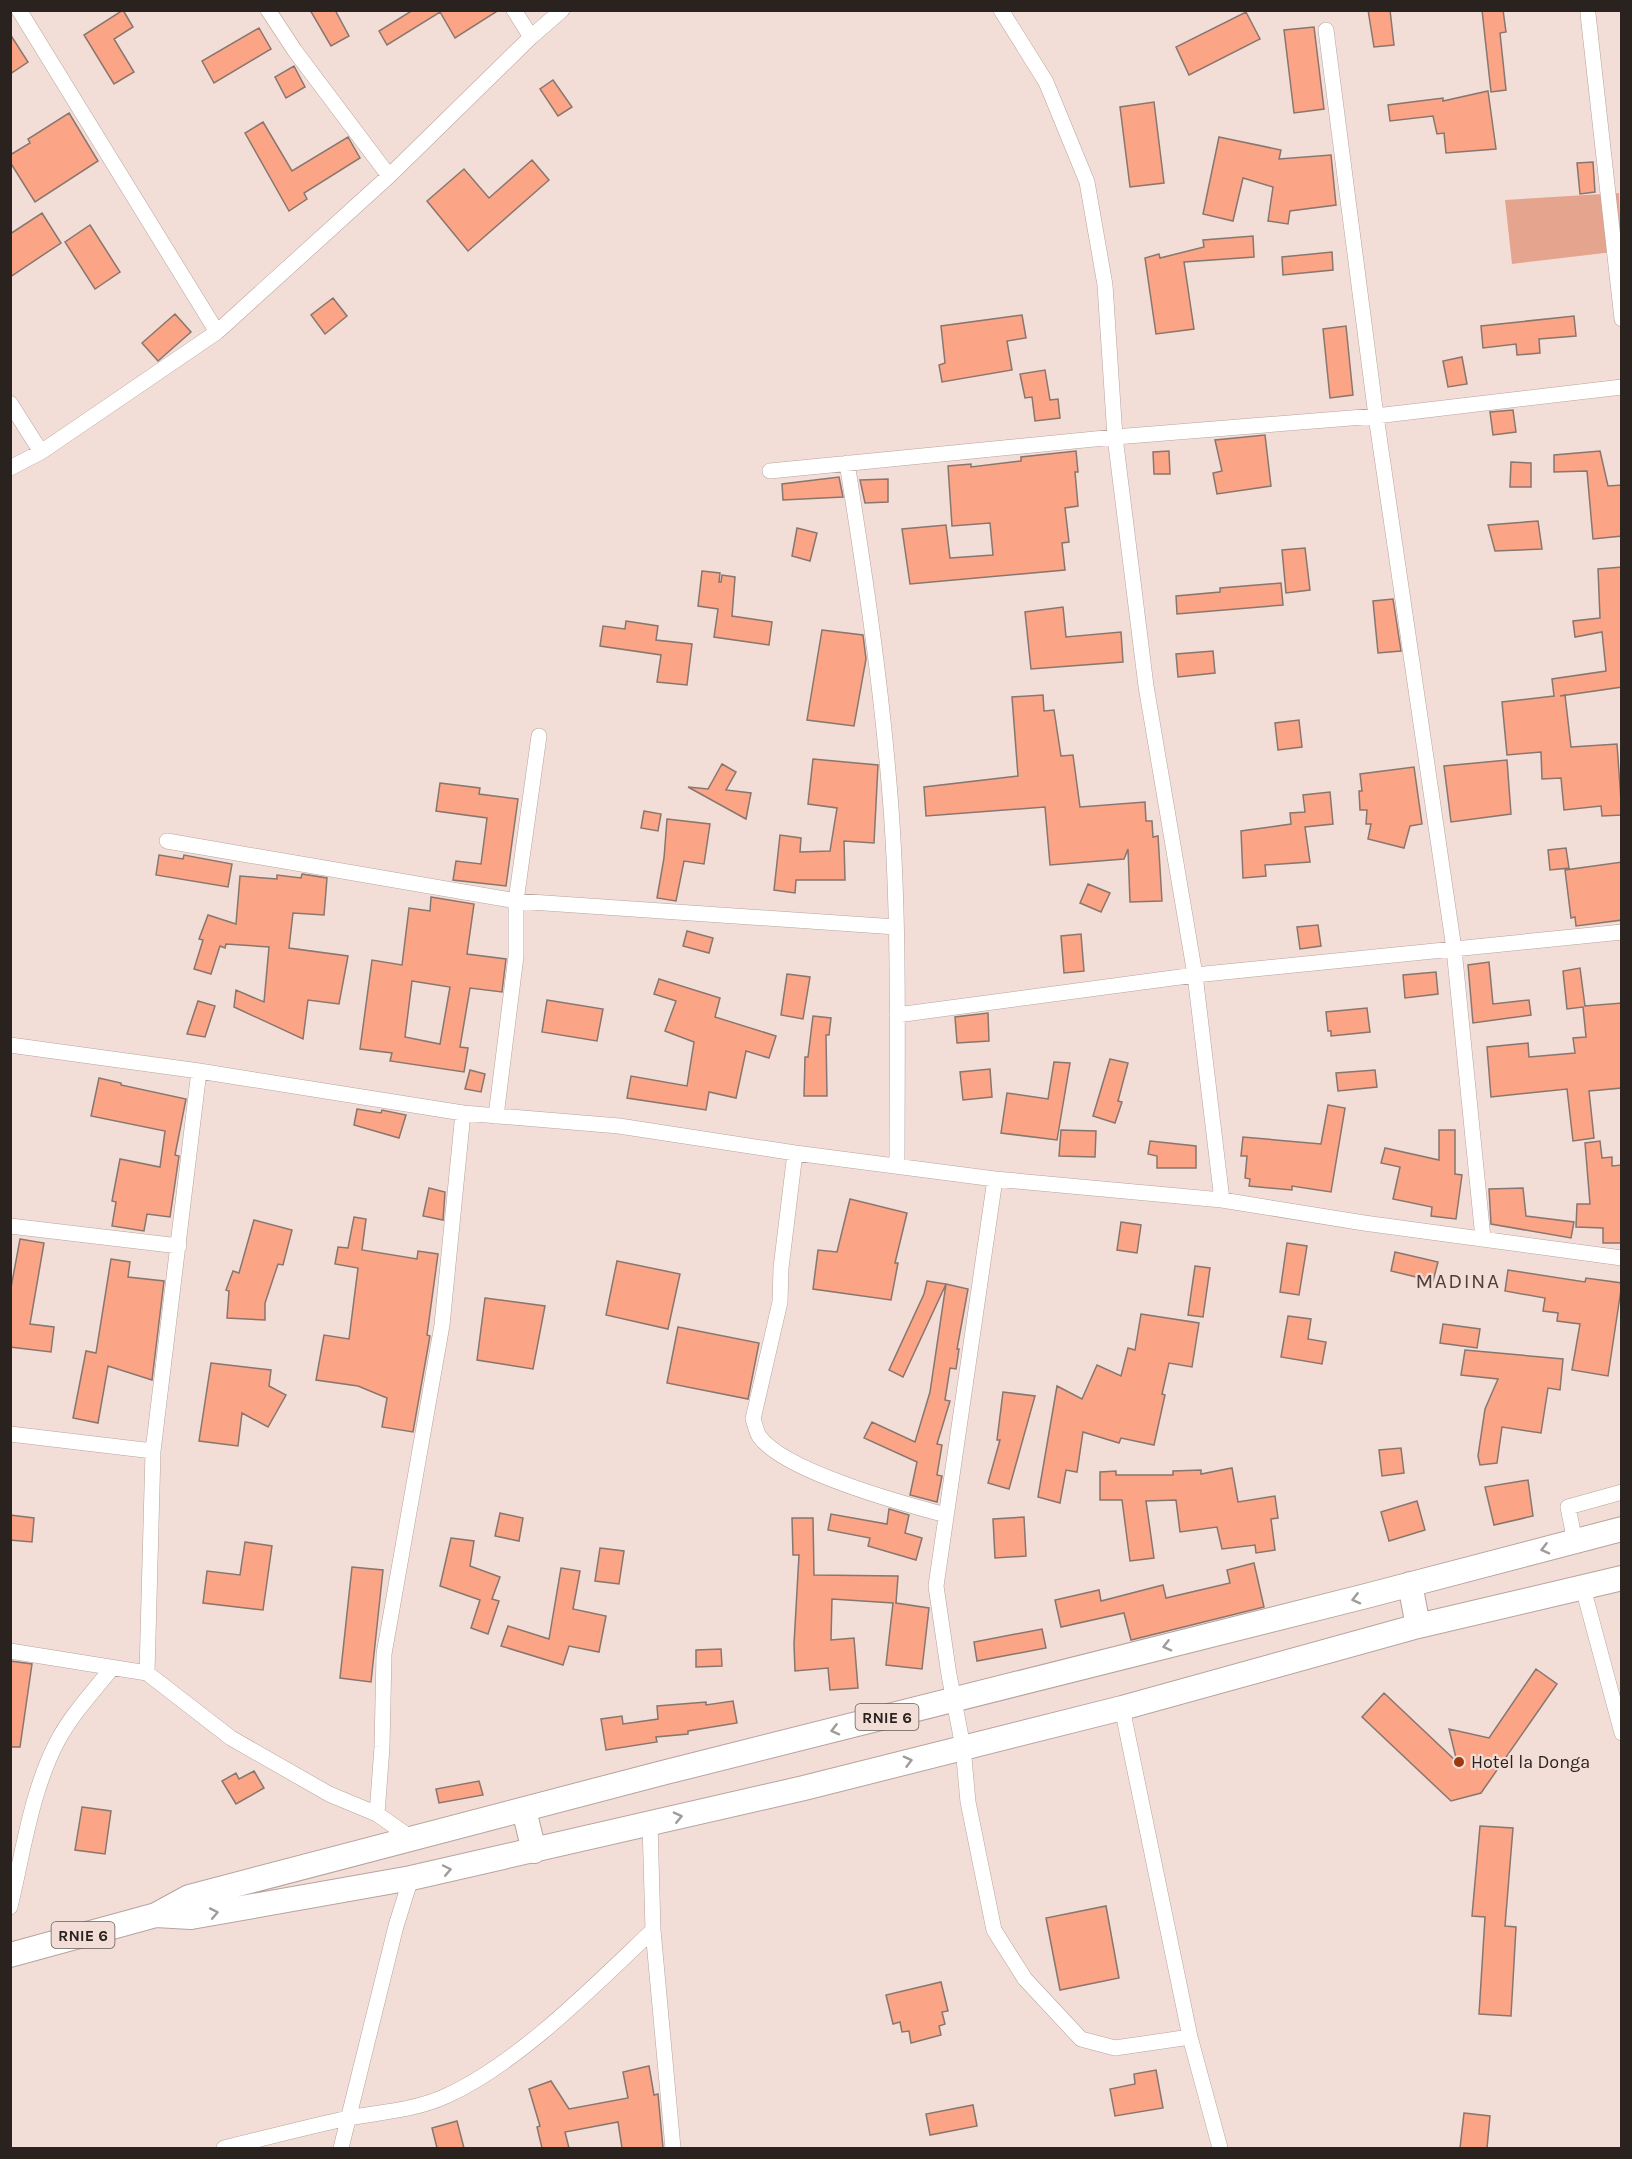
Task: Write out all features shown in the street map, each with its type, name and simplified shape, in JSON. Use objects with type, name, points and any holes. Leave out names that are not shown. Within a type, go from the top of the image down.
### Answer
[{"type":"main road","name":"RNIE 6","points":[[10,1955],[156,1915],[189,1897],[414,1840],[666,1772],[1622,1529]]},
{"type":"main road","name":"RNIE 6","points":[[156,1915],[191,1917],[411,1878],[534,1851],[804,1788],[1122,1708],[1418,1626],[1622,1578]]},
{"type":"main road","points":[[1410,1584],[1418,1626]]},
{"type":"main road","points":[[524,1810],[534,1851]]},
{"type":"street","points":[[19,10],[217,332]]},
{"type":"street","points":[[268,10],[295,51],[389,176]]},
{"type":"street","points":[[514,10],[531,37]]},
{"type":"street","points":[[10,468],[41,452],[217,332],[389,176],[531,37],[562,10]]},
{"type":"street","points":[[1001,10],[1046,82],[1087,182],[1105,285],[1115,437],[1146,686],[1195,975],[1222,1200]]},
{"type":"street","points":[[1588,14],[1622,319]]},
{"type":"street","points":[[1326,30],[1376,416],[1454,949],[1484,1238]]},
{"type":"street","points":[[770,471],[1115,437],[1376,416],[1622,387]]},
{"type":"street","points":[[10,403],[41,452]]},
{"type":"street","points":[[848,463],[869,602],[889,784],[896,927],[897,1164]]},
{"type":"street","points":[[496,1116],[516,956],[516,901],[539,736]]},
{"type":"street","points":[[167,841],[516,901],[896,927]]},
{"type":"street","points":[[897,1015],[1195,975],[1622,932]]},
{"type":"street","points":[[10,1045],[199,1071],[463,1113],[619,1126],[795,1154],[897,1164],[995,1179],[1222,1200],[1364,1223],[1622,1258]]},
{"type":"street","points":[[147,1672],[153,1451],[199,1071]]},
{"type":"street","points":[[378,1814],[384,1654],[442,1325],[463,1113]]},
{"type":"street","points":[[795,1154],[781,1268],[780,1302],[753,1419],[759,1436],[802,1467],[909,1505],[946,1515]]},
{"type":"street","points":[[995,1179],[936,1586],[963,1747],[968,1802],[994,1930],[1025,1980],[1081,2039],[1115,2048],[1190,2037]]},
{"type":"street","points":[[10,1226],[178,1246]]},
{"type":"street","points":[[10,1434],[153,1451]]},
{"type":"street","points":[[1575,1542],[1568,1507],[1622,1492]]},
{"type":"street","points":[[1583,1588],[1622,1732]]},
{"type":"street","points":[[10,1651],[147,1672],[231,1738],[329,1794],[378,1814],[414,1840]]},
{"type":"street","points":[[10,1907],[34,1809],[57,1742],[74,1714],[112,1668]]},
{"type":"street","points":[[1122,1708],[1190,2037],[1220,2148]]},
{"type":"street","points":[[650,1823],[653,1930],[673,2148]]},
{"type":"street","points":[[341,2148],[396,1926],[411,1878]]},
{"type":"street","points":[[224,2148],[347,2119],[410,2108],[444,2097],[475,2082],[578,2001],[653,1930]]},
{"type":"shaded area","points":[[1619,193],[1621,251],[1512,264],[1505,200]]},
{"type":"building","points":[[123,10],[133,27],[114,39],[134,72],[114,84],[84,35]]},
{"type":"building","points":[[310,10],[335,10],[349,36],[331,46]]},
{"type":"building","points":[[413,10],[499,10],[455,38],[440,12],[387,45],[379,31]]},
{"type":"building","points":[[1368,10],[1390,10],[1394,45],[1374,47]]},
{"type":"building","points":[[1482,10],[1503,10],[1506,32],[1500,33],[1506,90],[1491,92]]},
{"type":"building","points":[[1246,12],[1260,39],[1189,75],[1176,47]]},
{"type":"building","points":[[1314,27],[1324,109],[1294,113],[1284,30]]},
{"type":"building","points":[[259,28],[271,49],[214,83],[202,61]]},
{"type":"building","points":[[10,34],[28,62],[10,74]]},
{"type":"building","points":[[294,66],[305,87],[286,98],[275,77]]},
{"type":"building","points":[[553,80],[572,107],[558,116],[540,89]]},
{"type":"building","points":[[1488,91],[1496,149],[1446,153],[1444,133],[1437,134],[1433,116],[1390,121],[1388,105],[1443,98],[1443,101]]},
{"type":"building","points":[[1154,102],[1164,183],[1130,187],[1120,107]]},
{"type":"building","points":[[69,113],[98,161],[35,202],[10,162],[10,155],[30,143],[28,139]]},
{"type":"building","points":[[263,122],[292,171],[348,137],[360,158],[304,193],[307,199],[289,211],[245,133]]},
{"type":"building","points":[[1219,137],[1281,150],[1279,159],[1331,155],[1336,205],[1290,211],[1288,224],[1268,221],[1273,187],[1243,178],[1233,221],[1203,214]]},
{"type":"building","points":[[532,160],[549,180],[468,251],[427,201],[464,169],[489,198]]},
{"type":"building","points":[[1593,162],[1595,192],[1580,194],[1577,163]]},
{"type":"building","points":[[42,213],[61,243],[10,277],[10,234]]},
{"type":"building","points":[[90,225],[120,272],[95,289],[65,242]]},
{"type":"building","points":[[1253,236],[1254,257],[1184,262],[1194,329],[1156,334],[1145,258],[1159,254],[1160,258],[1204,247],[1203,240]]},
{"type":"building","points":[[1332,252],[1333,270],[1283,275],[1282,257]]},
{"type":"building","points":[[333,298],[347,316],[325,334],[311,315]]},
{"type":"building","points":[[175,314],[191,332],[158,361],[142,343]]},
{"type":"building","points":[[1022,315],[1026,338],[1007,341],[1012,370],[942,382],[939,365],[945,363],[941,326]]},
{"type":"building","points":[[1574,316],[1576,336],[1539,339],[1540,353],[1517,355],[1516,344],[1483,348],[1481,326]]},
{"type":"building","points":[[1346,326],[1353,395],[1330,398],[1323,329]]},
{"type":"building","points":[[1462,357],[1467,384],[1448,387],[1443,361]]},
{"type":"building","points":[[1045,370],[1050,400],[1058,399],[1060,418],[1035,421],[1032,397],[1025,398],[1020,374]]},
{"type":"building","points":[[1513,410],[1516,432],[1493,435],[1490,412]]},
{"type":"building","points":[[1265,435],[1271,486],[1217,494],[1213,473],[1222,471],[1215,440]]},
{"type":"building","points":[[1076,451],[1078,506],[1065,508],[1069,542],[1062,543],[1065,570],[910,584],[902,529],[946,525],[950,558],[993,555],[990,523],[952,526],[948,466],[971,464],[971,467],[1021,461],[1021,457]]},
{"type":"building","points":[[1169,451],[1170,474],[1154,474],[1153,452]]},
{"type":"building","points":[[1600,451],[1608,486],[1622,485],[1622,536],[1593,539],[1587,471],[1554,472],[1554,455]]},
{"type":"building","points":[[1511,462],[1531,463],[1531,487],[1510,487]]},
{"type":"building","points":[[839,477],[843,497],[783,500],[782,484]]},
{"type":"building","points":[[888,479],[888,502],[865,503],[860,480]]},
{"type":"building","points":[[1538,521],[1542,549],[1495,551],[1488,525]]},
{"type":"building","points":[[797,528],[817,533],[810,561],[792,556]]},
{"type":"building","points":[[1305,548],[1310,590],[1286,593],[1282,550]]},
{"type":"building","points":[[1622,567],[1622,687],[1565,695],[1571,747],[1617,744],[1622,815],[1602,816],[1601,806],[1564,810],[1561,778],[1542,779],[1541,752],[1507,755],[1502,702],[1554,696],[1552,679],[1606,671],[1602,632],[1575,637],[1573,621],[1600,618],[1598,569]]},
{"type":"building","points":[[702,571],[720,573],[719,582],[721,582],[722,575],[735,577],[732,616],[772,622],[769,645],[714,637],[718,609],[698,606]]},
{"type":"building","points":[[1281,583],[1283,605],[1177,614],[1176,596],[1220,592],[1220,588]]},
{"type":"building","points":[[1393,599],[1401,651],[1378,653],[1373,601]]},
{"type":"building","points":[[1063,607],[1066,637],[1121,632],[1123,662],[1031,669],[1025,612]]},
{"type":"building","points":[[626,621],[658,626],[656,640],[692,644],[687,685],[657,682],[661,655],[600,646],[603,626],[625,629]]},
{"type":"building","points":[[822,630],[863,635],[866,659],[854,726],[807,720]]},
{"type":"building","points":[[1213,651],[1215,673],[1178,677],[1176,654]]},
{"type":"building","points":[[1043,695],[1044,711],[1054,710],[1061,756],[1073,755],[1080,807],[1145,802],[1146,821],[1152,821],[1153,837],[1158,836],[1162,901],[1130,902],[1128,849],[1124,859],[1050,865],[1045,807],[926,816],[924,787],[1018,776],[1012,697]]},
{"type":"building","points":[[1299,720],[1302,747],[1278,750],[1275,723]]},
{"type":"building","points":[[813,759],[878,765],[874,843],[844,841],[845,880],[796,880],[795,893],[774,890],[780,835],[801,838],[800,852],[830,851],[837,808],[808,804]]},
{"type":"building","points":[[1507,760],[1511,814],[1451,822],[1444,766]]},
{"type":"building","points":[[722,764],[736,772],[726,790],[751,793],[746,819],[688,787],[708,789]]},
{"type":"building","points":[[1414,767],[1422,824],[1410,826],[1404,848],[1368,839],[1371,824],[1366,824],[1367,810],[1360,810],[1359,791],[1362,791],[1360,774]]},
{"type":"building","points":[[440,783],[480,788],[479,794],[518,799],[506,886],[453,880],[456,861],[481,864],[487,818],[436,811]]},
{"type":"building","points":[[1330,792],[1333,824],[1305,827],[1310,862],[1265,865],[1266,876],[1243,878],[1241,831],[1291,824],[1290,813],[1305,812],[1303,795]]},
{"type":"building","points":[[644,811],[661,814],[658,831],[641,828]]},
{"type":"building","points":[[667,819],[710,824],[704,864],[684,861],[676,901],[657,898],[664,858]]},
{"type":"building","points":[[1566,848],[1569,868],[1550,870],[1548,850]]},
{"type":"building","points":[[159,855],[183,859],[184,855],[232,864],[228,887],[156,875]]},
{"type":"building","points":[[1622,862],[1622,920],[1576,926],[1575,917],[1571,918],[1565,870]]},
{"type":"building","points":[[302,874],[327,878],[324,915],[293,913],[289,948],[348,956],[339,1004],[308,1000],[303,1039],[234,1007],[236,990],[264,1002],[269,947],[226,944],[225,948],[220,946],[211,974],[194,969],[203,940],[199,939],[208,915],[236,924],[240,876],[277,879],[277,875],[301,878]]},
{"type":"building","points":[[1088,884],[1110,893],[1101,912],[1080,903]]},
{"type":"building","points":[[431,897],[474,904],[467,954],[506,959],[502,992],[470,988],[460,1047],[468,1048],[464,1072],[390,1061],[392,1053],[360,1049],[372,960],[402,965],[409,908],[430,911]],"holes":[[[412,981],[450,987],[440,1044],[405,1037]]]},
{"type":"building","points":[[1318,925],[1321,946],[1300,949],[1297,927]]},
{"type":"building","points":[[687,931],[713,938],[709,953],[683,946]]},
{"type":"building","points":[[1081,934],[1084,971],[1064,973],[1061,936]]},
{"type":"building","points":[[1489,962],[1493,1004],[1529,1000],[1531,1015],[1473,1023],[1468,965]]},
{"type":"building","points":[[1580,968],[1585,1006],[1622,1003],[1622,1088],[1589,1091],[1594,1138],[1573,1141],[1567,1089],[1491,1097],[1487,1047],[1528,1043],[1529,1057],[1575,1053],[1573,1038],[1586,1037],[1583,1007],[1567,1009],[1563,971]]},
{"type":"building","points":[[1436,972],[1438,994],[1405,998],[1403,975]]},
{"type":"building","points":[[787,974],[810,977],[803,1019],[781,1015]]},
{"type":"building","points":[[659,979],[720,998],[715,1017],[776,1036],[769,1058],[746,1051],[736,1098],[709,1092],[706,1110],[627,1098],[631,1076],[687,1086],[694,1042],[665,1031],[676,1001],[654,994]]},
{"type":"building","points":[[547,1000],[603,1009],[597,1041],[542,1032]]},
{"type":"building","points":[[198,1001],[215,1006],[205,1037],[187,1034]]},
{"type":"building","points":[[1367,1008],[1370,1032],[1331,1036],[1331,1031],[1328,1031],[1326,1012]]},
{"type":"building","points":[[988,1013],[989,1041],[957,1043],[955,1017]]},
{"type":"building","points":[[813,1016],[831,1018],[829,1035],[826,1035],[827,1096],[804,1096],[805,1057],[808,1057]]},
{"type":"building","points":[[1110,1059],[1128,1063],[1118,1101],[1122,1102],[1115,1123],[1093,1116]]},
{"type":"building","points":[[1054,1062],[1070,1063],[1057,1140],[1001,1133],[1007,1093],[1048,1099]]},
{"type":"building","points":[[990,1069],[992,1097],[963,1100],[960,1072]]},
{"type":"building","points":[[470,1070],[485,1074],[481,1092],[465,1089]]},
{"type":"building","points":[[1375,1070],[1377,1087],[1338,1091],[1336,1073]]},
{"type":"building","points":[[99,1078],[186,1099],[175,1155],[179,1156],[170,1217],[147,1214],[144,1231],[112,1226],[116,1202],[112,1201],[120,1159],[160,1167],[165,1131],[91,1116]]},
{"type":"building","points":[[1328,1105],[1345,1108],[1331,1192],[1292,1186],[1292,1190],[1249,1186],[1250,1179],[1245,1178],[1247,1156],[1241,1156],[1243,1137],[1321,1144]]},
{"type":"building","points":[[357,1109],[381,1113],[382,1110],[406,1115],[399,1138],[354,1125]]},
{"type":"building","points":[[1061,1130],[1096,1131],[1095,1157],[1059,1156]]},
{"type":"building","points":[[1439,1130],[1455,1130],[1455,1174],[1462,1175],[1456,1219],[1431,1216],[1432,1207],[1393,1199],[1400,1167],[1381,1163],[1385,1148],[1439,1160]]},
{"type":"building","points":[[1150,1141],[1196,1146],[1196,1168],[1157,1168],[1157,1156],[1148,1154]]},
{"type":"building","points":[[1600,1141],[1602,1158],[1612,1157],[1612,1166],[1622,1165],[1622,1243],[1603,1243],[1603,1228],[1576,1227],[1577,1204],[1590,1204],[1585,1143]]},
{"type":"building","points":[[429,1188],[445,1192],[443,1220],[423,1216]]},
{"type":"building","points":[[1523,1188],[1526,1216],[1574,1222],[1571,1238],[1491,1224],[1489,1189]]},
{"type":"building","points":[[850,1199],[907,1213],[895,1263],[898,1263],[891,1300],[813,1289],[818,1250],[837,1252]]},
{"type":"building","points":[[354,1217],[366,1219],[362,1250],[417,1259],[418,1251],[438,1254],[427,1335],[430,1336],[413,1432],[382,1427],[387,1398],[358,1386],[316,1380],[324,1335],[349,1339],[358,1268],[335,1264],[338,1247],[348,1248]]},
{"type":"building","points":[[254,1220],[292,1230],[283,1265],[278,1264],[265,1303],[265,1320],[227,1318],[229,1291],[226,1290],[233,1271],[239,1273]]},
{"type":"building","points":[[1121,1222],[1141,1225],[1137,1253],[1117,1250]]},
{"type":"building","points":[[20,1239],[44,1243],[30,1324],[54,1327],[51,1352],[10,1347],[10,1293]]},
{"type":"building","points":[[1287,1243],[1307,1246],[1299,1295],[1280,1292]]},
{"type":"building","points":[[1395,1252],[1438,1262],[1433,1281],[1391,1271]]},
{"type":"building","points":[[111,1259],[130,1262],[128,1277],[164,1281],[152,1380],[108,1366],[98,1423],[73,1418],[86,1351],[96,1353]]},
{"type":"building","points":[[617,1261],[680,1274],[668,1329],[606,1315]]},
{"type":"building","points":[[1195,1266],[1210,1268],[1203,1317],[1188,1315]]},
{"type":"building","points":[[1508,1270],[1585,1282],[1586,1278],[1622,1283],[1608,1376],[1572,1370],[1580,1324],[1557,1321],[1558,1313],[1543,1311],[1545,1298],[1505,1291]]},
{"type":"building","points":[[927,1281],[946,1284],[903,1377],[889,1370],[924,1294]]},
{"type":"building","points":[[946,1284],[968,1289],[957,1349],[959,1349],[956,1369],[950,1368],[945,1400],[950,1401],[937,1444],[942,1445],[937,1475],[942,1476],[937,1502],[910,1495],[917,1462],[864,1438],[872,1422],[915,1442],[930,1392]]},
{"type":"building","points":[[485,1298],[545,1306],[533,1369],[477,1360]]},
{"type":"building","points":[[1141,1314],[1199,1323],[1192,1367],[1169,1363],[1162,1394],[1165,1395],[1154,1445],[1121,1438],[1119,1443],[1083,1432],[1077,1472],[1066,1470],[1060,1503],[1038,1497],[1057,1386],[1082,1399],[1097,1365],[1121,1376],[1128,1348],[1135,1350]]},
{"type":"building","points":[[1288,1316],[1311,1319],[1308,1339],[1326,1342],[1322,1364],[1281,1357]]},
{"type":"building","points":[[1443,1324],[1480,1329],[1477,1348],[1440,1343]]},
{"type":"building","points":[[678,1327],[759,1343],[748,1399],[667,1383]]},
{"type":"building","points":[[1465,1350],[1563,1359],[1560,1390],[1548,1388],[1541,1433],[1502,1427],[1497,1463],[1480,1465],[1478,1456],[1485,1409],[1498,1379],[1461,1375]]},
{"type":"building","points":[[211,1363],[271,1370],[269,1386],[286,1395],[268,1427],[242,1413],[238,1446],[199,1441]]},
{"type":"building","points":[[1003,1392],[1035,1396],[1009,1489],[988,1483],[1000,1440],[997,1440]]},
{"type":"building","points":[[1401,1448],[1404,1473],[1382,1476],[1379,1450]]},
{"type":"building","points":[[1232,1468],[1238,1502],[1275,1496],[1278,1518],[1271,1519],[1275,1550],[1256,1553],[1255,1545],[1222,1549],[1217,1527],[1180,1532],[1176,1500],[1146,1501],[1154,1558],[1130,1561],[1122,1500],[1100,1500],[1100,1472],[1116,1471],[1116,1475],[1173,1475],[1173,1471],[1201,1470],[1201,1474]]},
{"type":"building","points":[[1528,1480],[1533,1516],[1494,1525],[1485,1487]]},
{"type":"building","points":[[1417,1501],[1425,1530],[1389,1541],[1381,1512]]},
{"type":"building","points":[[889,1509],[909,1515],[905,1533],[922,1538],[916,1560],[868,1546],[870,1538],[828,1530],[831,1514],[887,1524]]},
{"type":"building","points":[[500,1513],[523,1518],[519,1541],[495,1536]]},
{"type":"building","points":[[10,1515],[34,1518],[32,1542],[10,1540]]},
{"type":"building","points":[[1024,1517],[1026,1556],[995,1558],[993,1519]]},
{"type":"building","points":[[792,1518],[813,1518],[814,1575],[898,1576],[896,1603],[929,1608],[922,1669],[886,1665],[893,1603],[832,1599],[831,1640],[854,1638],[858,1688],[830,1690],[828,1668],[795,1671],[794,1644],[799,1555],[793,1555]]},
{"type":"building","points":[[451,1538],[474,1541],[470,1566],[500,1577],[492,1599],[499,1601],[488,1634],[471,1628],[480,1600],[440,1586]]},
{"type":"building","points":[[245,1542],[272,1546],[263,1610],[203,1603],[207,1571],[240,1575]]},
{"type":"building","points":[[600,1548],[624,1551],[619,1584],[595,1581]]},
{"type":"building","points":[[1254,1563],[1264,1607],[1131,1640],[1124,1613],[1061,1627],[1055,1600],[1099,1590],[1101,1601],[1163,1585],[1166,1598],[1230,1583],[1227,1570]]},
{"type":"building","points":[[352,1567],[383,1570],[371,1682],[340,1678]]},
{"type":"building","points":[[561,1568],[580,1571],[573,1609],[606,1616],[599,1652],[569,1646],[563,1665],[501,1646],[508,1626],[549,1639]]},
{"type":"building","points":[[1042,1629],[1046,1648],[977,1661],[974,1642]]},
{"type":"building","points":[[721,1649],[722,1666],[696,1667],[696,1650]]},
{"type":"building","points":[[10,1661],[32,1664],[20,1747],[10,1747]]},
{"type":"building","points":[[1536,1669],[1557,1684],[1481,1793],[1451,1801],[1362,1717],[1384,1693],[1457,1762],[1449,1729],[1489,1738]]},
{"type":"building","points":[[733,1701],[737,1723],[688,1731],[688,1734],[656,1737],[657,1742],[606,1750],[601,1719],[622,1716],[623,1724],[658,1719],[657,1706],[706,1702],[706,1705]]},
{"type":"building","points":[[254,1771],[264,1788],[236,1804],[222,1781],[236,1773],[239,1779]]},
{"type":"building","points":[[479,1781],[483,1795],[439,1803],[436,1789]]},
{"type":"building","points":[[82,1807],[111,1811],[105,1854],[75,1850]]},
{"type":"building","points":[[1480,1826],[1513,1828],[1505,1926],[1516,1927],[1511,2016],[1479,2014],[1485,1917],[1472,1916]]},
{"type":"building","points":[[1106,1906],[1119,1978],[1060,1990],[1046,1918]]},
{"type":"building","points":[[941,1982],[948,2011],[942,2012],[945,2024],[939,2026],[941,2035],[911,2043],[909,2031],[902,2032],[900,2022],[893,2024],[886,1995]]},
{"type":"building","points":[[649,2066],[654,2095],[658,2094],[663,2148],[622,2148],[618,2122],[565,2132],[569,2148],[542,2148],[537,2127],[540,2126],[529,2089],[551,2081],[569,2109],[628,2098],[623,2072]]},
{"type":"building","points":[[1156,2070],[1163,2108],[1115,2116],[1110,2089],[1135,2084],[1134,2074]]},
{"type":"building","points":[[973,2105],[977,2126],[930,2135],[926,2114]]},
{"type":"building","points":[[1464,2113],[1490,2116],[1487,2148],[1460,2148]]},
{"type":"building","points":[[457,2121],[464,2148],[437,2148],[432,2128]]},
{"type":"place","name":"Hotel la Donga","points":[[1459,1762]]},
{"type":"district","name":"MADINA","points":[[1458,1281]]}]
